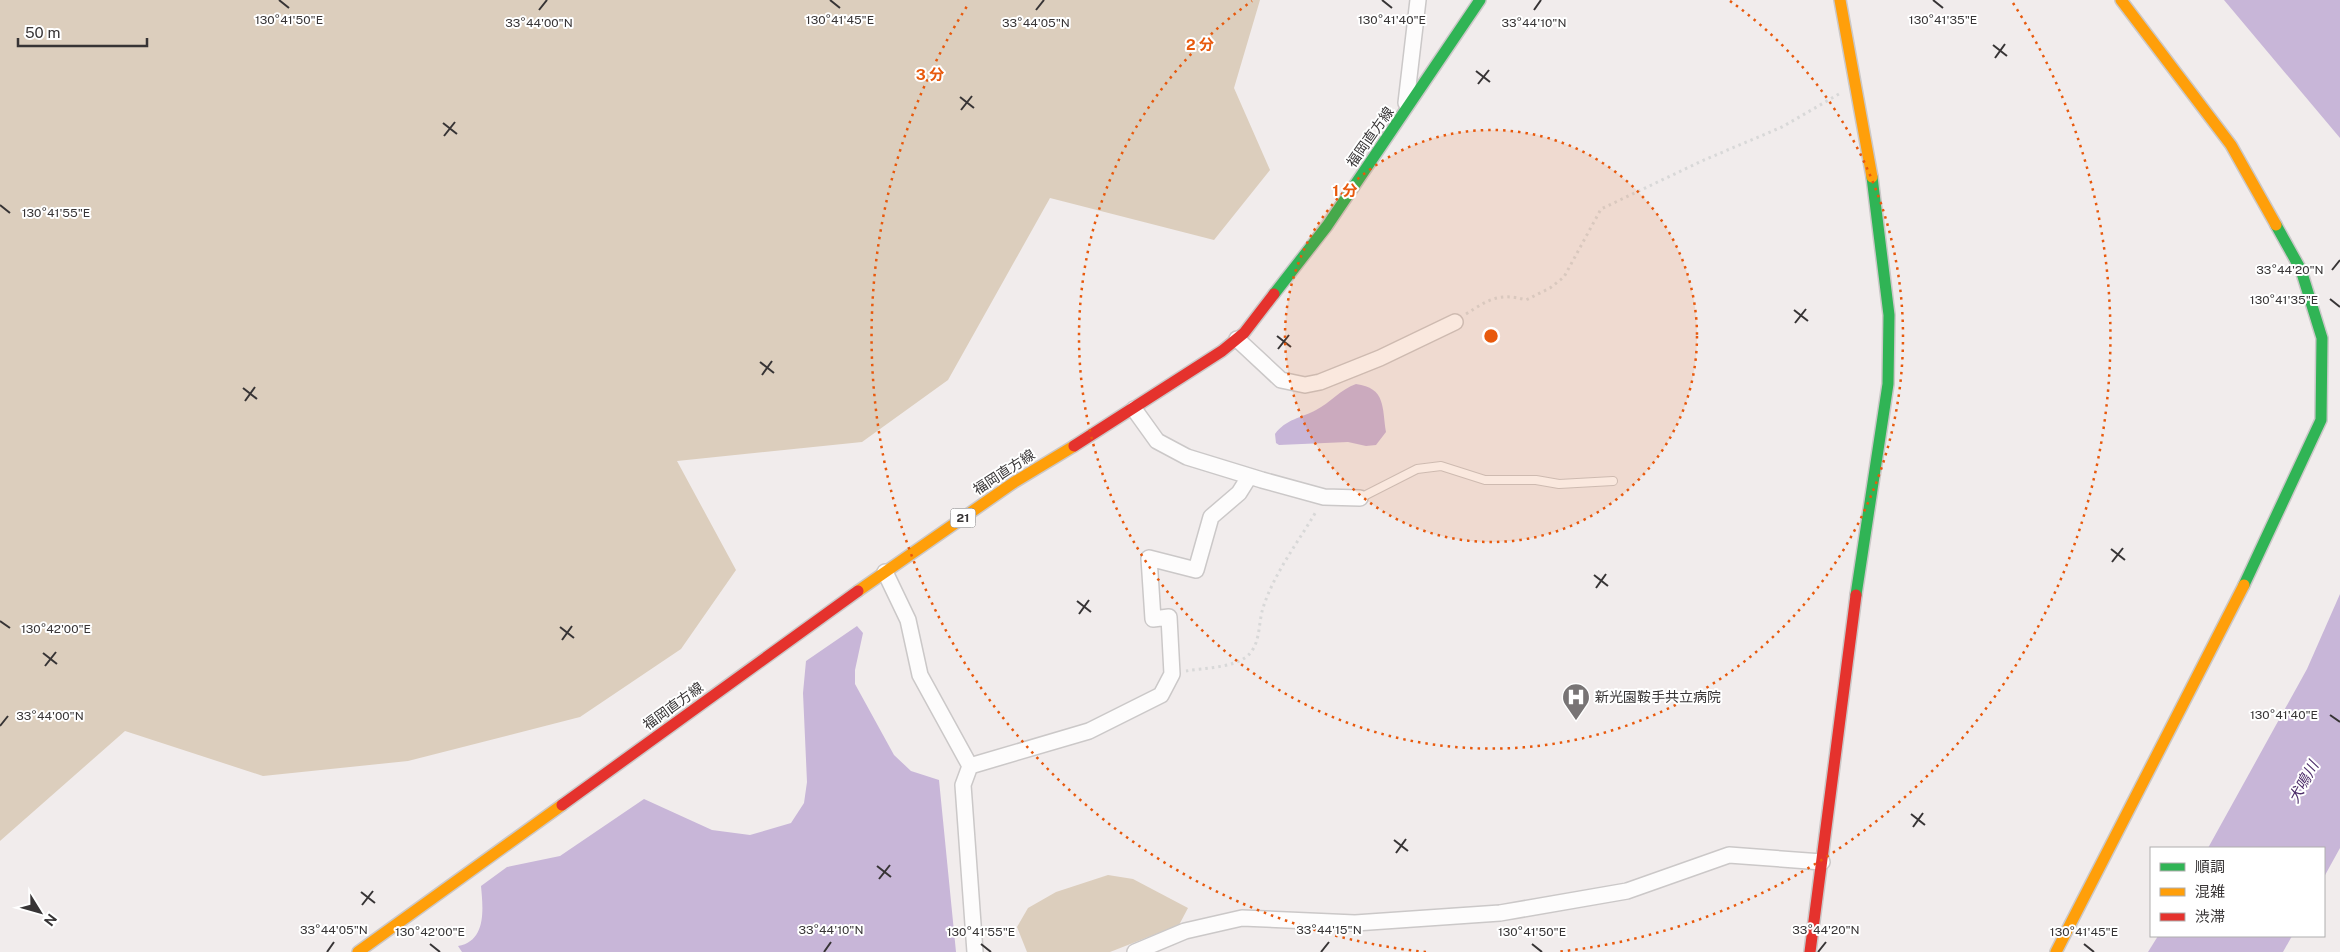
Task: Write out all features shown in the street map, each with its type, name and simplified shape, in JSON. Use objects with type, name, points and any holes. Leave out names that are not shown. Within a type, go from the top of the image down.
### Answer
[{"type":"street","points":[[1405,114],[1418,0]]},
{"type":"street","name":"福岡直方線","points":[[358,952],[885,572],[1013,483],[1134,409],[1237,339],[1278,292],[1327,226],[1405,114],[1480,0]]},
{"type":"street","points":[[1810,952],[1848,657],[1888,384],[1889,351],[1885,286],[1869,154],[1840,0]]},
{"type":"street","points":[[2056,952],[2244,584],[2321,420],[2322,338],[2301,270],[2231,145],[2121,0]]},
{"type":"street","points":[[1237,339],[1281,380],[1305,385],[1320,382],[1380,358],[1455,322]]},
{"type":"street","points":[[1134,409],[1157,441],[1187,457],[1249,477],[1324,497],[1360,498]]},
{"type":"street","points":[[970,766],[1089,731],[1161,695],[1172,674],[1169,617],[1153,619],[1149,558],[1196,570],[1211,517],[1239,493],[1249,477]]},
{"type":"street","points":[[885,572],[908,620],[920,675],[970,766],[963,785],[975,952]]},
{"type":"street","points":[[1135,952],[1185,931],[1242,918],[1355,923],[1500,913],[1627,891],[1729,855],[1822,862]]},
{"type":"lane","points":[[1360,498],[1416,470],[1441,466],[1484,480],[1536,480],[1559,484],[1612,481]]},
{"type":"path","points":[[1455,322],[1488,300],[1509,295],[1526,300],[1550,288],[1564,277],[1601,210],[1704,160],[1782,127],[1857,83]]},
{"type":"path","points":[[1172,674],[1228,664],[1246,657],[1256,644],[1263,608],[1274,582],[1324,497]]},
{"type":"shaded area","points":[[0,0],[1260,0],[1234,88],[1270,170],[1214,240],[1050,198],[948,380],[862,442],[677,461],[736,570],[681,649],[580,717],[408,761],[263,776],[125,731],[0,841]]},
{"type":"shaded area","points":[[1108,875],[1133,879],[1188,908],[1179,925],[1110,952],[1027,952],[1017,927],[1028,908],[1056,892]]},
{"type":"water","points":[[2224,0],[2340,0],[2340,138]]},
{"type":"water","points":[[1356,384],[1373,390],[1381,400],[1386,432],[1376,445],[1366,446],[1348,442],[1279,445],[1276,443],[1275,434],[1284,425],[1316,410],[1345,389]]},
{"type":"water","name":"犬鳴川","points":[[2340,594],[2340,848],[2325,875],[2325,847],[2209,847],[2307,669]]},
{"type":"water","points":[[857,626],[863,633],[855,670],[855,684],[894,755],[911,771],[939,780],[956,952],[462,952],[458,946],[474,938],[479,931],[482,913],[481,886],[507,867],[560,856],[644,799],[712,830],[750,835],[791,823],[804,803],[807,782],[803,693],[806,661]]},
{"type":"water","points":[[2157,937],[2291,937],[2283,952],[2148,952]]},
{"type":"traffic: fast","points":[[1274,294],[1327,226],[1480,0]]},
{"type":"traffic: fast","points":[[1856,595],[1888,384],[1889,315],[1872,177]]},
{"type":"traffic: fast","points":[[2244,585],[2321,420],[2322,338],[2301,270],[2276,225]]},
{"type":"traffic: slow","points":[[1840,0],[1872,177]]},
{"type":"traffic: slow","points":[[2121,0],[2231,145],[2276,225]]},
{"type":"traffic: slow","points":[[858,591],[1013,483],[1074,446]]},
{"type":"traffic: slow","points":[[2056,952],[2244,585]]},
{"type":"traffic: slow","points":[[358,952],[562,805]]},
{"type":"traffic: jam","points":[[1074,446],[1222,351],[1244,333],[1274,294]]},
{"type":"traffic: jam","points":[[562,805],[858,591]]},
{"type":"traffic: jam","points":[[1810,952],[1856,595]]},
{"type":"place","name":"新光園鞍手共立病院","points":[[1576,721]]}]
